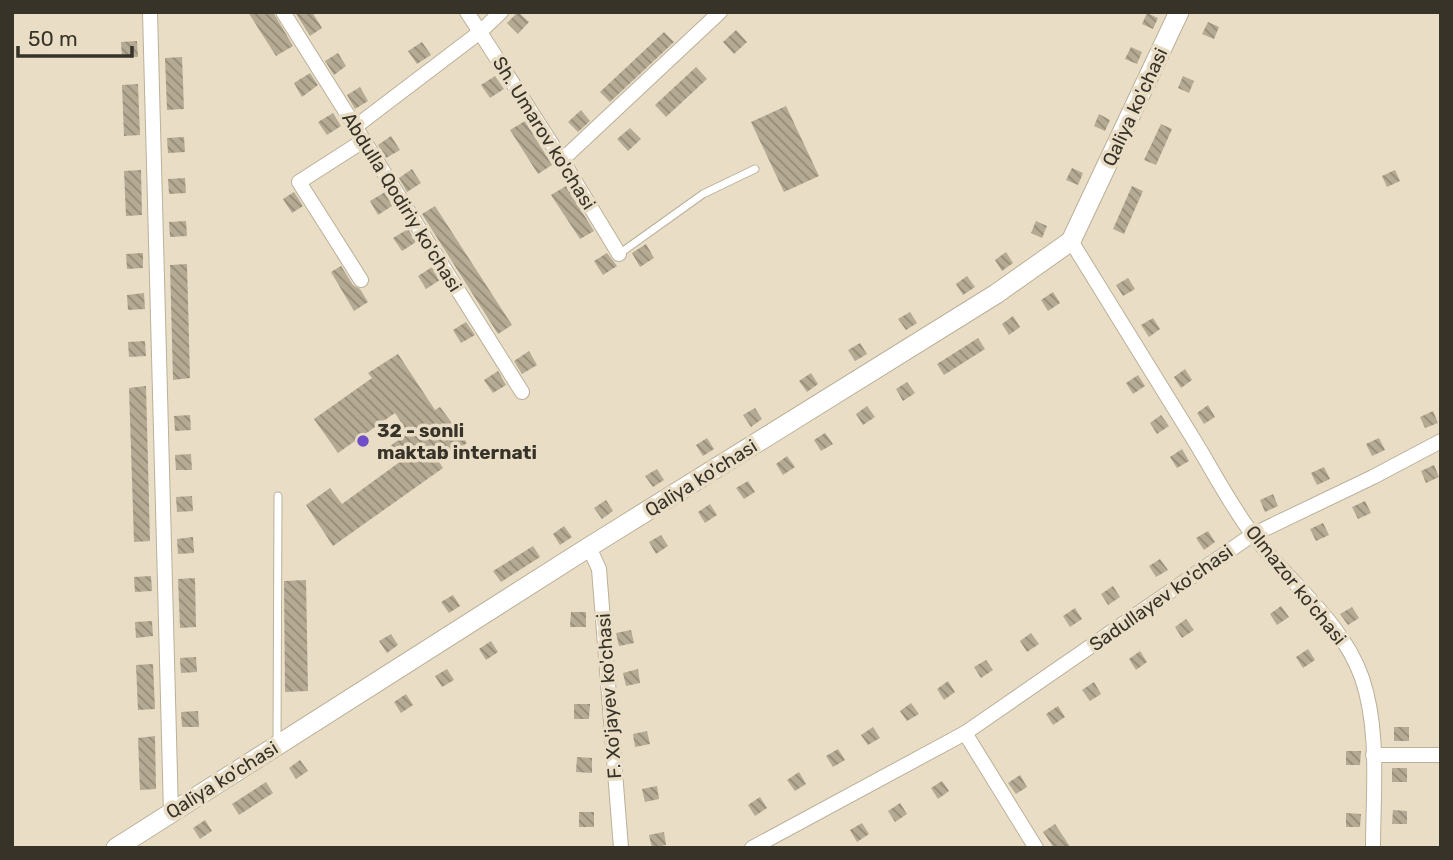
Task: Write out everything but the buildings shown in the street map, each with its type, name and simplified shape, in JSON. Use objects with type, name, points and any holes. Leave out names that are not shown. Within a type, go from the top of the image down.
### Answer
[{"type":"main road","name":"Qaliya ko'chasi","points":[[116,848],[589,547],[996,294],[1071,241],[1179,12]]},
{"type":"street","points":[[150,12],[171,813]]},
{"type":"street","name":"Abdulla Qodiriy ko'chasi","points":[[283,12],[522,392]]},
{"type":"street","name":"Sh. Umarov ko'chasi","points":[[467,12],[619,254]]},
{"type":"street","points":[[355,127],[480,32],[501,12]]},
{"type":"street","points":[[562,160],[720,12]]},
{"type":"street","points":[[361,280],[299,182],[363,141]]},
{"type":"street","name":"Olmazor ko'chasi","points":[[1071,241],[1252,535],[1336,631],[1353,658],[1367,696],[1373,755],[1373,848]]},
{"type":"street","name":"Sadullayev ko'chasi","points":[[752,848],[965,733],[1252,535],[1441,441]]},
{"type":"street","name":"F. Xo'jayev ko'chasi","points":[[589,547],[599,569],[621,848]]},
{"type":"street","points":[[965,733],[1036,848]]},
{"type":"street","points":[[1373,755],[1441,755]]},
{"type":"lane","points":[[619,254],[702,194],[755,169]]},
{"type":"lane","points":[[277,745],[278,496]]},
{"type":"place","name":"32 - sonli maktab internati","points":[[363,441]]}]
